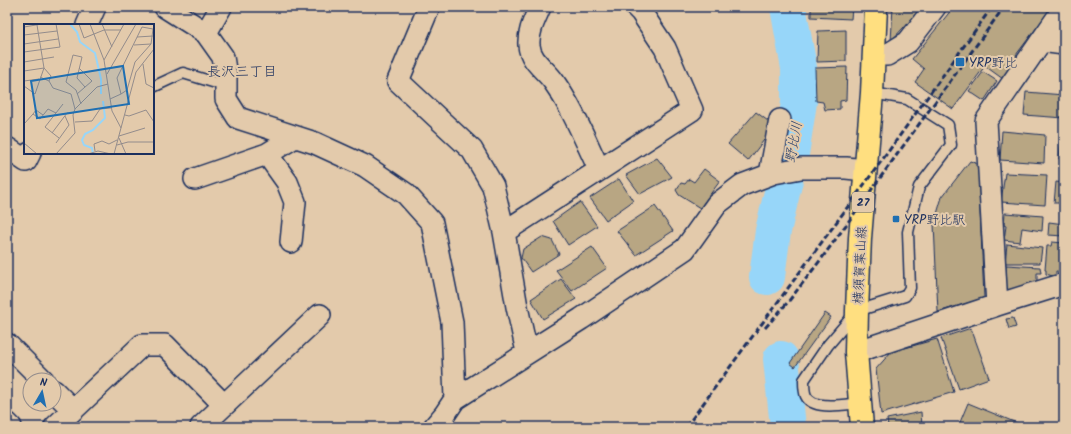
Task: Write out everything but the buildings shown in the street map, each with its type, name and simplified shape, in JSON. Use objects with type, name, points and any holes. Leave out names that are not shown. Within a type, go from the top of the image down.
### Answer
[{"type":"main road","name":"横須賀葉山線","points":[[862,427],[856,352],[857,310],[865,170],[872,93],[876,7]]},
{"type":"street","points":[[87,24],[95,7]]},
{"type":"street","points":[[166,7],[206,33],[223,57],[226,99],[238,118],[315,143],[365,166],[406,194],[432,223],[452,322],[456,399]]},
{"type":"street","points":[[206,33],[221,7]]},
{"type":"street","points":[[429,7],[398,81],[472,150],[493,186],[504,232],[517,307],[527,352]]},
{"type":"street","points":[[540,7],[530,30],[529,46],[534,59],[553,80],[569,104],[599,170]]},
{"type":"street","points":[[504,232],[692,110],[665,48],[636,7]]},
{"type":"street","points":[[874,53],[887,55],[908,42],[935,7]]},
{"type":"street","points":[[997,306],[986,121],[1064,8]]},
{"type":"street","points":[[1041,41],[1064,44]]},
{"type":"street","points":[[772,173],[780,120]]},
{"type":"street","points":[[195,179],[267,154],[295,137]]},
{"type":"street","points":[[7,148],[26,161],[30,154]]},
{"type":"street","points":[[267,154],[287,182],[295,202],[291,242]]},
{"type":"street","points":[[434,427],[456,399],[527,352],[581,319],[685,249],[717,204],[742,185],[772,173],[801,168],[846,168],[865,170]]},
{"type":"street","points":[[856,352],[1064,284]]},
{"type":"street","points":[[201,427],[320,315]]},
{"type":"street","points":[[7,344],[35,372]]},
{"type":"street","points":[[55,427],[142,345],[165,345],[224,405]]},
{"type":"street","points":[[62,399],[73,410]]},
{"type":"street","points":[[7,423],[11,427]]},
{"type":"lane","points":[[154,87],[184,72],[226,86]]},
{"type":"lane","points":[[860,404],[819,405],[811,401],[806,396],[804,380],[828,345],[857,310],[905,296],[910,288],[908,232],[919,187],[951,144],[948,125],[907,99],[872,93]]},
{"type":"waterway","name":"野比川","points":[[767,277],[773,231],[791,154],[799,102],[799,68],[788,7]]},
{"type":"waterway","name":"野比川","points":[[781,359],[788,427]]},
{"type":"railway","points":[[686,427],[888,152],[992,7]]},
{"type":"railway","points":[[765,328],[788,302],[822,258],[1004,7]]},
{"type":"place","name":"YRP野比","points":[[960,62]]},
{"type":"place","name":"YRP野比駅","points":[[896,219]]},
{"type":"district","name":"長沢三丁目","points":[[242,71]]}]
